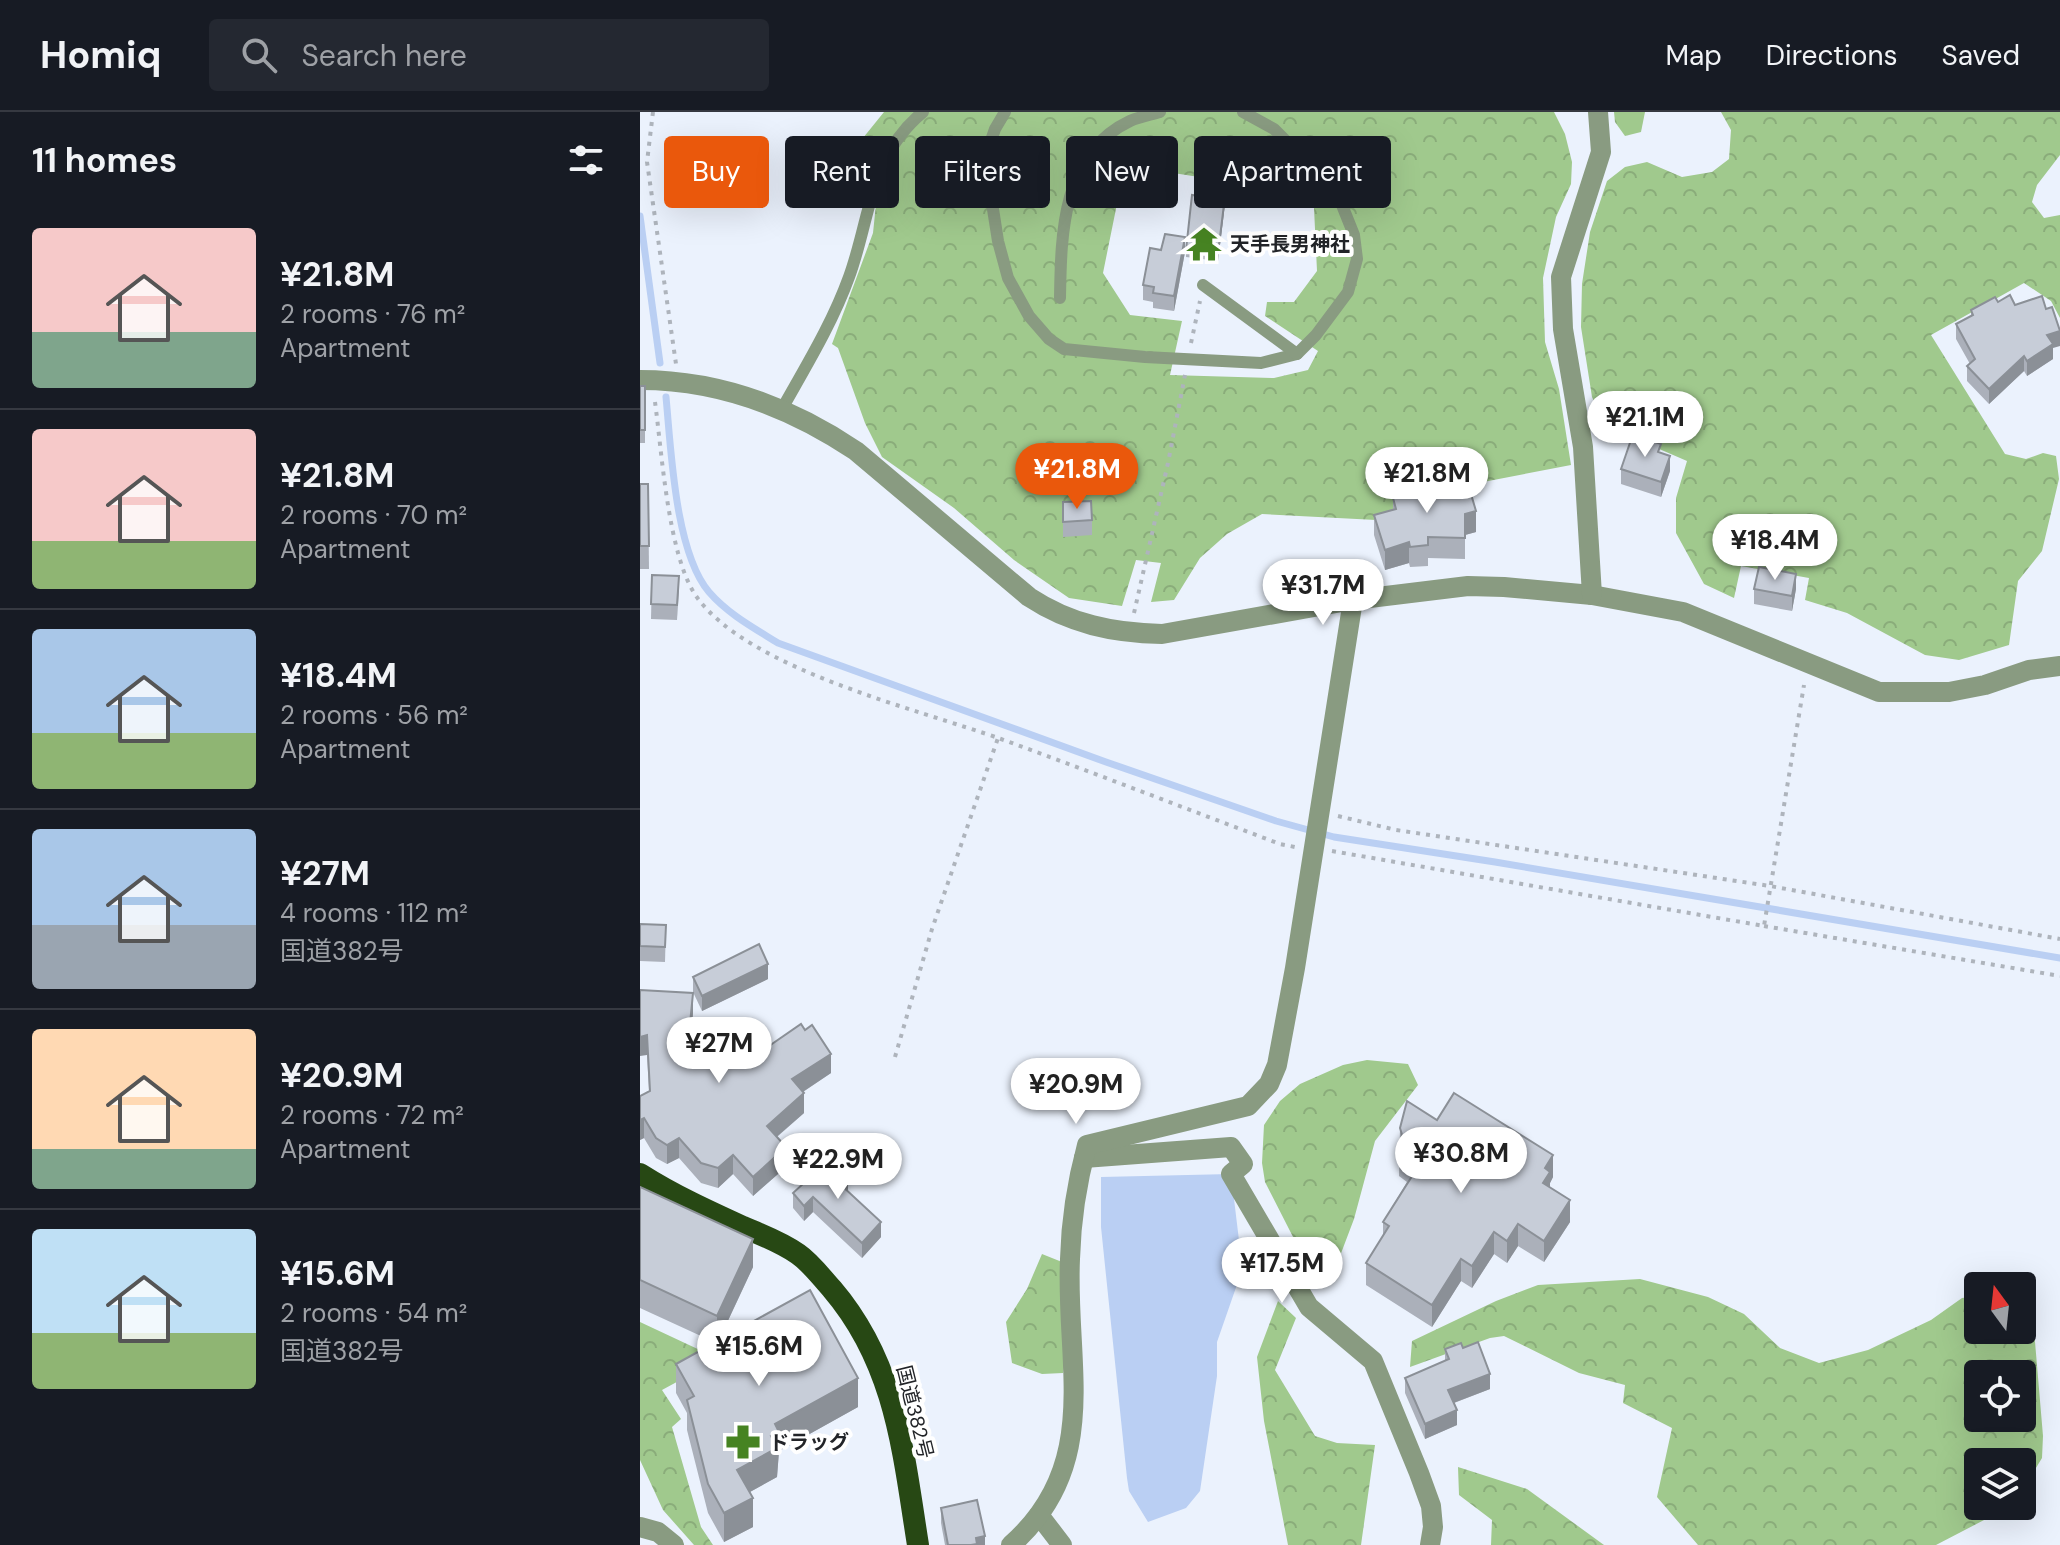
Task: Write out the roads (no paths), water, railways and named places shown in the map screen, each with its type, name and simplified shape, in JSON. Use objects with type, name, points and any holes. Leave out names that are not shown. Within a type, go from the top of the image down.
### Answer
[{"type":"highway","name":"国道382号","points":[[640,1174],[683,1199],[800,1255],[851,1313],[866,1337],[888,1386],[901,1441],[918,1545]]},
{"type":"street","points":[[1592,595],[1583,447],[1563,329],[1561,277],[1601,152],[1598,112]]},
{"type":"street","points":[[646,380],[678,382],[752,397],[826,431],[856,451],[1018,587],[1048,609],[1089,626],[1129,633],[1162,634],[1353,600],[1468,586],[1548,589],[1683,612],[1879,692],[1949,692],[1985,685],[2029,670],[2060,666]]},
{"type":"street","points":[[1011,1545],[1039,1515],[1059,1483],[1068,1452],[1075,1375],[1070,1261],[1074,1212],[1087,1145],[1248,1106],[1269,1084],[1277,1065],[1353,600]]},
{"type":"street","points":[[1084,1158],[1231,1147],[1243,1164],[1231,1174],[1309,1307],[1373,1361],[1431,1506],[1433,1527],[1430,1545]]},
{"type":"street","points":[[1039,1515],[1062,1545]]},
{"type":"street","points":[[640,1527],[658,1532],[674,1545]]},
{"type":"lane","points":[[782,409],[840,302],[877,176],[892,146],[908,124],[923,112]]},
{"type":"lane","points":[[1005,112],[985,158],[996,227],[1008,278],[1029,316],[1049,339],[1064,349],[1261,363],[1297,354],[1316,335],[1348,292],[1357,259],[1354,235],[1342,205],[1321,176],[1274,129],[1243,112]]},
{"type":"lane","points":[[1060,298],[1062,231],[1073,183],[1088,155],[1128,122],[1160,112]]},
{"type":"lane","points":[[1203,285],[1297,354]]},
{"type":"water","points":[[1231,1174],[1241,1257],[1240,1276],[1217,1342],[1217,1376],[1200,1491],[1186,1508],[1148,1522],[1129,1491],[1127,1478],[1101,1227],[1101,1177]]},
{"type":"waterway","points":[[640,216],[660,363]]},
{"type":"waterway","points":[[666,397],[677,499],[689,552],[698,574],[709,592],[724,607],[778,643],[1106,762],[1276,821],[1334,837],[2060,958]]},
{"type":"place","name":"天手長男神社","points":[[1204,244]]},
{"type":"place","name":"ドラッグ","points":[[743,1442]]}]
